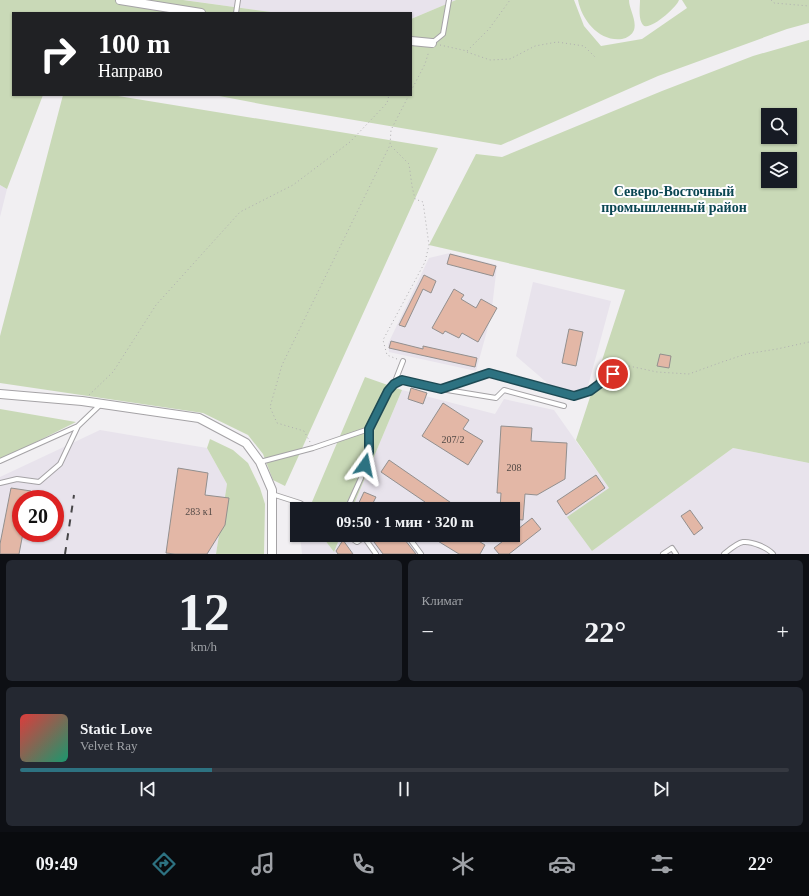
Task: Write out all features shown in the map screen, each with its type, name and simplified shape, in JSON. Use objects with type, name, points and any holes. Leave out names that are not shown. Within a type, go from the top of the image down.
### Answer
[{"type":"street","points":[[120,0],[161,4],[197,12]]},
{"type":"street","points":[[412,41],[432,43]]},
{"type":"street","points":[[0,394],[82,401],[199,418],[246,443],[260,462],[272,490],[272,554]]},
{"type":"lane","points":[[236,12],[238,0]]},
{"type":"lane","points":[[432,43],[443,34],[448,0]]},
{"type":"lane","points":[[350,502],[361,478],[369,452],[369,429],[388,391],[394,384],[403,361]]},
{"type":"lane","points":[[441,389],[489,373],[574,396],[590,391],[624,366]]},
{"type":"lane","points":[[394,384],[402,380],[441,389],[496,398],[504,390],[564,406]]},
{"type":"lane","points":[[0,461],[78,426],[101,404]]},
{"type":"lane","points":[[0,484],[17,479],[39,482],[60,464],[78,426]]},
{"type":"lane","points":[[260,462],[313,448],[369,429]]},
{"type":"lane","points":[[272,493],[295,502]]},
{"type":"lane","points":[[369,542],[376,554]]},
{"type":"lane","points":[[412,542],[421,554]]},
{"type":"lane","points":[[724,554],[743,542],[756,544],[773,554]]},
{"type":"lane","points":[[663,554],[672,548],[676,554]]},
{"type":"path","points":[[467,51],[490,29],[510,0]]},
{"type":"path","points":[[771,0],[774,3],[809,6]]},
{"type":"path","points":[[412,89],[425,64],[432,43],[467,51],[490,60],[510,59],[535,46],[557,42],[584,46],[595,57]]},
{"type":"path","points":[[82,401],[113,372],[156,305],[240,212],[293,184],[350,142],[387,103],[389,96]]},
{"type":"path","points":[[313,448],[304,431],[277,423],[270,407],[282,365],[390,145],[391,130],[408,96]]},
{"type":"path","points":[[390,145],[409,164],[415,199],[423,202],[429,245],[425,262],[383,340],[387,355],[403,361]]},
{"type":"path","points":[[624,366],[657,372],[689,374],[746,354],[809,342]]},
{"type":"shaded area","points":[[184,0],[456,0],[412,19],[412,12],[271,12]]},
{"type":"shaded area","points":[[0,185],[7,189],[0,217]]},
{"type":"shaded area","points":[[450,253],[497,265],[491,316],[476,371],[389,352],[388,344],[429,258]]},
{"type":"shaded area","points":[[533,282],[611,301],[588,386],[577,394],[552,387],[516,356]]},
{"type":"shaded area","points":[[402,390],[495,414],[504,399],[554,410],[609,488],[592,551],[733,448],[809,463],[809,554],[302,554],[301,542],[326,542],[334,552],[338,542],[520,542],[520,502],[355,502]]},
{"type":"shaded area","points":[[100,430],[207,448],[227,484],[216,554],[0,554],[0,477]]},
{"type":"green space","points":[[0,0],[183,0],[271,12],[12,12],[12,96],[43,96],[7,189],[0,185]]},
{"type":"green space","points":[[456,0],[574,0],[584,26],[601,46],[642,39],[687,8],[682,0],[809,0],[809,23],[787,29],[658,76],[501,145],[219,96],[412,96],[412,19]]},
{"type":"green space","points":[[578,0],[629,0],[635,26],[633,32],[626,38],[622,39],[614,39],[599,34],[583,15]]},
{"type":"green space","points":[[640,0],[679,0],[662,18],[651,25],[646,26],[643,25],[640,20]]},
{"type":"green space","points":[[809,40],[809,463],[733,448],[592,551],[567,517],[609,488],[576,440],[625,290],[429,245],[476,154],[502,157],[662,91],[753,56]]},
{"type":"green space","points":[[63,96],[118,96],[438,148],[285,486],[273,480],[263,454],[248,435],[203,413],[0,383],[0,336]]},
{"type":"green space","points":[[365,377],[402,390],[355,502],[312,502]]},
{"type":"green space","points":[[0,409],[76,422],[0,460]]},
{"type":"green space","points":[[210,439],[233,450],[248,463],[260,488],[265,504],[264,554],[216,554],[227,484],[207,448]]},
{"type":"green space","points":[[326,542],[338,542],[334,552]]},
{"type":"building","points":[[450,254],[496,266],[493,276],[447,264]]},
{"type":"building","points":[[424,275],[436,281],[431,293],[423,289],[405,327],[399,325]]},
{"type":"building","points":[[454,289],[464,295],[461,299],[476,308],[481,299],[497,308],[478,342],[462,333],[459,338],[445,331],[443,334],[432,328]]},
{"type":"building","points":[[569,329],[583,332],[576,366],[562,363]]},
{"type":"building","points":[[391,341],[423,349],[423,346],[477,358],[475,367],[389,348]]},
{"type":"building","points":[[660,354],[671,356],[669,368],[657,366]]},
{"type":"building","points":[[411,388],[427,393],[423,404],[408,399]]},
{"type":"building","points":[[443,403],[469,420],[463,429],[483,441],[468,465],[422,436]]},
{"type":"building","points":[[501,426],[532,428],[531,441],[567,443],[565,479],[537,495],[525,494],[523,520],[520,520],[520,502],[500,502],[501,493],[497,493]]},
{"type":"building","points":[[389,460],[450,502],[425,502],[381,472]]},
{"type":"building","points":[[178,468],[208,473],[205,495],[229,498],[225,525],[207,554],[166,553]]},
{"type":"building","points":[[596,475],[605,488],[566,515],[557,501]]},
{"type":"building","points":[[11,488],[24,490],[12,490],[12,542],[21,542],[19,554],[0,554],[0,544]]},
{"type":"building","points":[[364,492],[376,497],[374,502],[359,502]]},
{"type":"building","points":[[690,510],[703,528],[694,535],[681,516]]},
{"type":"building","points":[[532,518],[541,529],[509,554],[499,554],[494,548],[502,542],[520,542],[520,527]]},
{"type":"building","points":[[342,542],[344,542],[353,554],[338,554],[336,551]]},
{"type":"building","points":[[374,542],[407,542],[416,554],[383,554]]},
{"type":"building","points":[[439,542],[480,542],[485,545],[480,554],[459,554]]},
{"type":"railway","points":[[65,554],[74,495]]},
{"type":"district","name":"Северо-Восточный промышленный район","points":[[674,200]]},
{"type":"route","points":[[365,465],[369,452],[369,429],[388,391],[394,384],[402,380],[441,389],[489,373],[574,396],[590,391],[613,374]]}]
